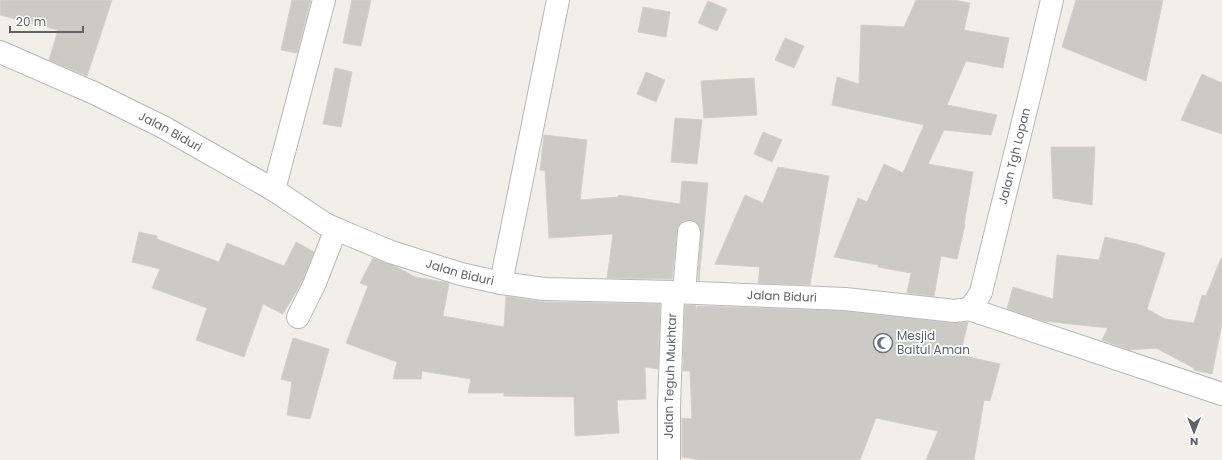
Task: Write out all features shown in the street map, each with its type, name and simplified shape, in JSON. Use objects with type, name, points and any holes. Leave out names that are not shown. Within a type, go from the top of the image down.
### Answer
[{"type":"street","points":[[274,190],[324,0]]},
{"type":"street","points":[[501,283],[558,0]]},
{"type":"street","name":"Jalan Tgh Lopan","points":[[969,308],[981,292],[1052,0]]},
{"type":"street","name":"Jalan Biduri","points":[[0,52],[94,93],[163,127],[274,190],[325,224],[391,252],[461,274],[501,283],[544,289],[678,292],[845,299],[956,310],[969,308]]},
{"type":"street","points":[[298,317],[314,285],[336,229]]},
{"type":"street","name":"Jalan Teguh Mukhtar","points":[[669,460],[669,406],[678,292],[689,232]]},
{"type":"street","points":[[969,308],[1222,394]]},
{"type":"building","points":[[0,0],[112,0],[87,76],[49,60],[58,30],[0,15]]},
{"type":"building","points":[[292,0],[311,0],[297,53],[281,50]]},
{"type":"building","points":[[352,0],[371,0],[361,46],[343,43]]},
{"type":"building","points":[[916,0],[954,0],[970,3],[964,30],[1009,38],[1003,68],[966,61],[947,105],[997,115],[991,135],[944,130],[928,164],[973,172],[965,225],[957,259],[941,256],[934,296],[907,293],[911,273],[834,257],[858,198],[867,202],[884,164],[903,173],[924,125],[832,105],[837,77],[859,84],[861,25],[904,27]]},
{"type":"building","points":[[1076,0],[1163,0],[1146,81],[1062,47]]},
{"type":"building","points":[[708,1],[727,9],[717,31],[698,23]]},
{"type":"building","points":[[643,7],[670,12],[666,37],[638,32]]},
{"type":"building","points":[[785,38],[804,46],[794,68],[775,60]]},
{"type":"building","points":[[335,68],[352,72],[341,127],[323,124]]},
{"type":"building","points":[[646,72],[665,80],[656,102],[637,94]]},
{"type":"building","points":[[1202,74],[1222,83],[1222,134],[1181,120]]},
{"type":"building","points":[[754,78],[757,115],[704,118],[701,81]]},
{"type":"building","points":[[675,118],[702,120],[697,164],[671,162]]},
{"type":"building","points":[[763,132],[782,140],[772,162],[754,154]]},
{"type":"building","points":[[544,135],[587,140],[580,200],[618,197],[619,195],[680,204],[682,181],[708,183],[699,281],[701,233],[700,227],[696,222],[690,220],[683,221],[679,225],[677,231],[672,279],[607,278],[613,234],[549,238],[545,171],[540,170]]},
{"type":"building","points":[[1051,147],[1095,147],[1092,205],[1053,198]]},
{"type":"building","points":[[778,167],[829,176],[810,285],[758,283],[760,267],[715,264],[745,195],[763,203]]},
{"type":"building","points":[[139,232],[157,236],[157,239],[219,262],[227,243],[284,266],[296,242],[314,252],[303,280],[283,314],[263,304],[244,357],[196,340],[207,308],[152,288],[160,269],[132,262]]},
{"type":"building","points":[[1105,237],[1136,244],[1165,253],[1147,309],[1165,319],[1194,323],[1202,295],[1206,296],[1222,258],[1222,324],[1212,374],[1194,370],[1194,368],[1156,348],[1129,350],[1102,340],[1108,328],[1043,321],[1007,309],[1013,287],[1053,299],[1057,255],[1099,260]]},
{"type":"building","points":[[373,258],[395,266],[415,277],[449,283],[443,316],[504,327],[506,296],[544,302],[660,304],[658,369],[645,367],[646,399],[617,400],[619,433],[575,436],[574,397],[504,396],[504,393],[468,393],[471,379],[422,371],[421,379],[393,379],[397,362],[346,343],[368,286],[360,283]]},
{"type":"building","points":[[685,305],[696,305],[696,311],[698,306],[844,311],[954,323],[968,322],[960,355],[1000,364],[990,401],[984,400],[974,460],[926,460],[938,431],[876,418],[860,460],[701,460],[682,457],[682,418],[692,419],[690,371],[683,371]]},
{"type":"building","points":[[293,338],[329,349],[310,419],[287,415],[292,382],[281,379]]},
{"type":"place","name":"Mesjid Baitul Aman","points":[[883,343]]}]
